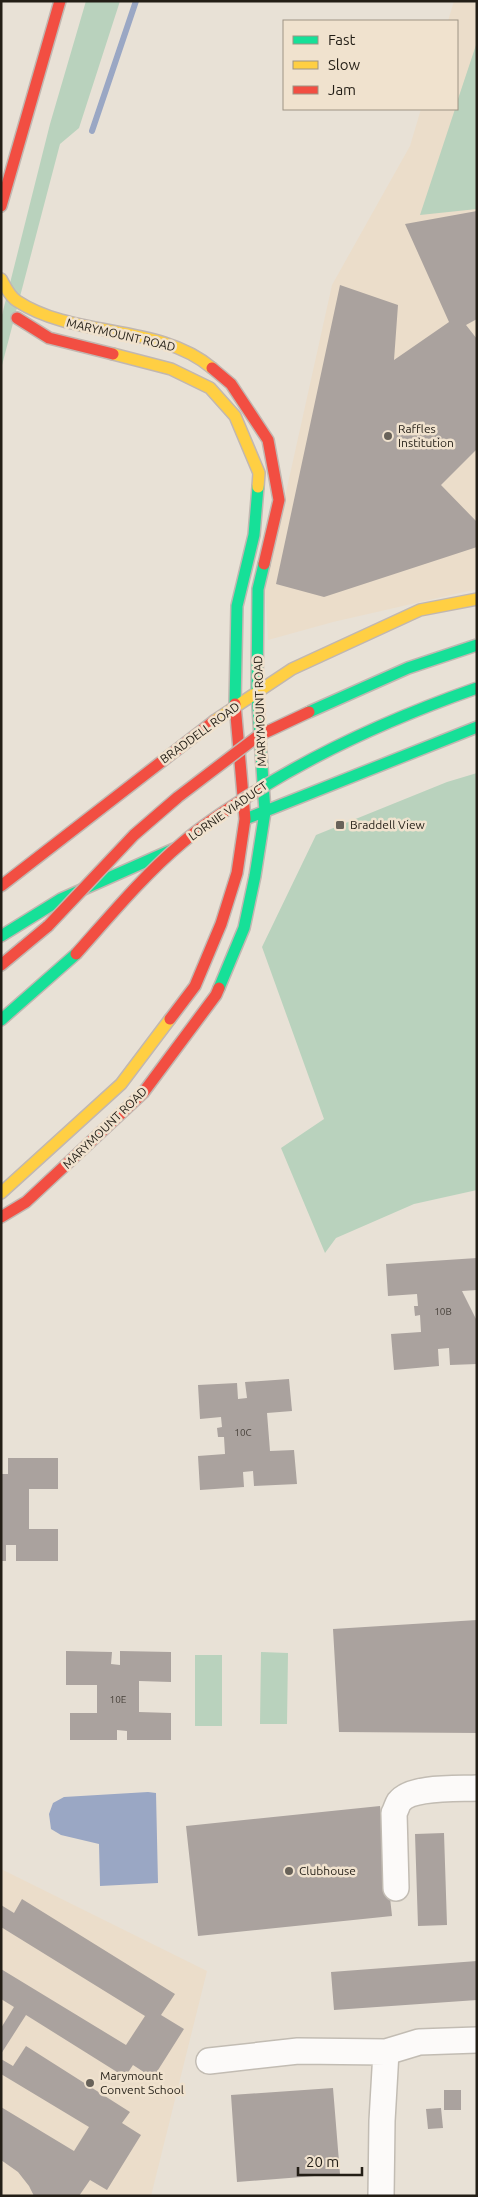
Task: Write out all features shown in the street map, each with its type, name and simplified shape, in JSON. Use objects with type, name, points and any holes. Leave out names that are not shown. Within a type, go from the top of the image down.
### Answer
[{"type":"main road","points":[[1,206],[60,1]]},
{"type":"main road","name":"MARYMOUNT ROAD","points":[[1,279],[15,300],[55,319],[173,345],[204,361],[231,384],[268,440],[279,500],[258,588],[258,692],[264,812],[255,876],[244,928],[216,995],[143,1094],[26,1202],[1,1217]]},
{"type":"main road","name":"MARYMOUNT ROAD","points":[[1,1193],[121,1084],[195,986],[221,924],[237,873],[245,819],[236,706],[237,606],[254,535],[259,473],[235,416],[210,388],[171,369],[49,338],[5,309]]},
{"type":"main road","name":"BRADDELL ROAD","points":[[1,886],[184,742],[292,669],[420,610],[477,599]]},
{"type":"main road","points":[[1,965],[48,926],[134,835],[178,797],[258,736],[390,676],[477,645]]},
{"type":"main road","name":"LORNIE VIADUCT","points":[[1,1020],[76,954],[137,885],[174,849],[212,819],[287,771],[355,736],[424,706],[477,688]]},
{"type":"main road","points":[[232,825],[417,748],[477,727]]},
{"type":"main road","points":[[1,936],[61,899],[218,830]]},
{"type":"street","points":[[396,1888],[394,1813],[399,1802],[408,1795],[418,1791],[477,1788]]},
{"type":"street","points":[[209,2061],[298,2051],[386,2052],[419,2042],[477,2040]]},
{"type":"street","points":[[381,2196],[382,2121],[386,2052]]},
{"type":"shaded area","name":"Raffles Institution","points":[[454,1],[477,1],[477,589],[333,622],[268,640],[265,587],[332,285],[410,146],[421,110],[458,110],[458,20],[448,20]]},
{"type":"shaded area","name":"Marymount Convent School","points":[[1,1869],[207,1971],[151,2196],[1,2196]]},
{"type":"green space","points":[[86,1],[120,1],[79,128],[60,144],[1,369],[1,319],[50,124]]},
{"type":"green space","points":[[477,42],[477,209],[420,215],[455,110],[458,110],[458,99]]},
{"type":"green space","points":[[477,773],[477,1190],[414,1204],[336,1238],[325,1253],[281,1148],[324,1119],[262,947],[316,835],[447,782]]},
{"type":"green space","points":[[261,1652],[288,1653],[287,1724],[260,1724]]},
{"type":"green space","points":[[195,1655],[222,1655],[222,1726],[195,1726]]},
{"type":"water","points":[[156,1793],[158,1883],[100,1886],[99,1844],[61,1835],[51,1829],[49,1814],[53,1803],[64,1797]]},
{"type":"building","name":"Raffles Institution","points":[[477,211],[477,319],[466,325],[477,339],[477,449],[441,485],[477,522],[477,547],[324,597],[276,584],[340,285],[398,305],[394,360],[449,322],[405,224]]},
{"type":"building","points":[[477,1258],[477,1290],[462,1291],[477,1321],[477,1364],[450,1365],[449,1348],[438,1349],[439,1366],[394,1370],[391,1334],[421,1332],[420,1315],[415,1316],[414,1306],[418,1306],[417,1294],[388,1296],[386,1264]]},
{"type":"building","points":[[289,1379],[292,1411],[267,1413],[270,1451],[294,1450],[297,1484],[254,1486],[253,1471],[243,1472],[244,1487],[200,1490],[198,1456],[225,1454],[224,1437],[218,1437],[217,1428],[222,1427],[221,1417],[200,1419],[198,1385],[237,1383],[238,1399],[247,1398],[245,1382]]},
{"type":"building","points":[[8,1458],[58,1458],[58,1489],[29,1489],[29,1529],[58,1529],[58,1561],[16,1561],[16,1545],[6,1545],[6,1561],[1,1561],[1,1474],[8,1474]]},
{"type":"building","points":[[477,1620],[477,1733],[339,1732],[333,1629]]},
{"type":"building","points":[[66,1651],[112,1652],[111,1664],[120,1665],[120,1651],[171,1652],[171,1682],[139,1681],[139,1712],[171,1713],[171,1740],[127,1740],[127,1731],[117,1730],[117,1740],[70,1740],[70,1713],[97,1713],[97,1685],[66,1685]]},
{"type":"building","name":"Clubhouse","points":[[380,1806],[392,1916],[198,1936],[186,1826]]},
{"type":"building","points":[[444,1833],[447,1925],[418,1926],[415,1834]]},
{"type":"building","points":[[22,1899],[175,1994],[161,2015],[184,2029],[153,2078],[133,2065],[125,2077],[26,2015],[1,2054],[1,2028],[14,2007],[1,1999],[1,1969],[126,2045],[145,2016],[1,1927],[1,1905],[14,1913]]},
{"type":"building","points":[[477,1961],[477,2000],[334,2010],[331,1972]]},
{"type":"building","points":[[26,2046],[130,2112],[122,2123],[141,2135],[107,2190],[90,2180],[79,2196],[34,2196],[18,2172],[1,2160],[1,2107],[74,2151],[89,2127],[1,2074],[1,2059],[13,2066]]},
{"type":"building","points":[[333,2088],[340,2174],[237,2182],[231,2095]]},
{"type":"building","points":[[444,2090],[461,2090],[461,2110],[444,2110]]},
{"type":"building","points":[[441,2108],[443,2128],[428,2129],[426,2109]]},
{"type":"waterway","points":[[92,131],[136,1]]},
{"type":"traffic: fast","points":[[235,704],[237,606],[254,535],[258,487]]},
{"type":"traffic: fast","points":[[219,988],[244,928],[255,876],[265,812],[257,692],[258,589],[264,564]]},
{"type":"traffic: fast","points":[[309,712],[408,668],[477,645]]},
{"type":"traffic: fast","points":[[258,790],[310,760],[364,733],[420,709],[477,688]]},
{"type":"traffic: fast","points":[[248,818],[477,727]]},
{"type":"traffic: fast","points":[[1,936],[61,899],[174,849]]},
{"type":"traffic: fast","points":[[1,1020],[76,954]]},
{"type":"traffic: slow","points":[[1,279],[14,299],[40,313],[64,321],[167,344],[191,354],[212,368]]},
{"type":"traffic: slow","points":[[113,354],[171,369],[210,388],[235,416],[259,473],[258,487]]},
{"type":"traffic: slow","points":[[214,721],[292,669],[420,610],[477,599]]},
{"type":"traffic: slow","points":[[1,1193],[121,1084],[170,1019]]},
{"type":"traffic: jam","points":[[1,206],[60,1]]},
{"type":"traffic: jam","points":[[17,318],[49,338],[113,354]]},
{"type":"traffic: jam","points":[[212,368],[231,384],[268,440],[279,500],[264,564]]},
{"type":"traffic: jam","points":[[170,1019],[195,986],[221,924],[237,873],[245,819],[235,704]]},
{"type":"traffic: jam","points":[[48,926],[134,835],[178,797],[258,736],[309,712]]},
{"type":"traffic: jam","points":[[1,886],[214,721]]},
{"type":"traffic: jam","points":[[76,954],[127,897],[168,856],[209,822],[258,790]]},
{"type":"traffic: jam","points":[[1,965],[48,926]]},
{"type":"traffic: jam","points":[[1,1217],[26,1202],[143,1093],[216,995],[219,988]]},
{"type":"place","name":"Raffles Institution","points":[[388,436]]},
{"type":"place","name":"Braddell View","points":[[340,825]]},
{"type":"place","name":"Clubhouse","points":[[289,1871]]},
{"type":"place","name":"Marymount Convent School","points":[[90,2083]]}]
